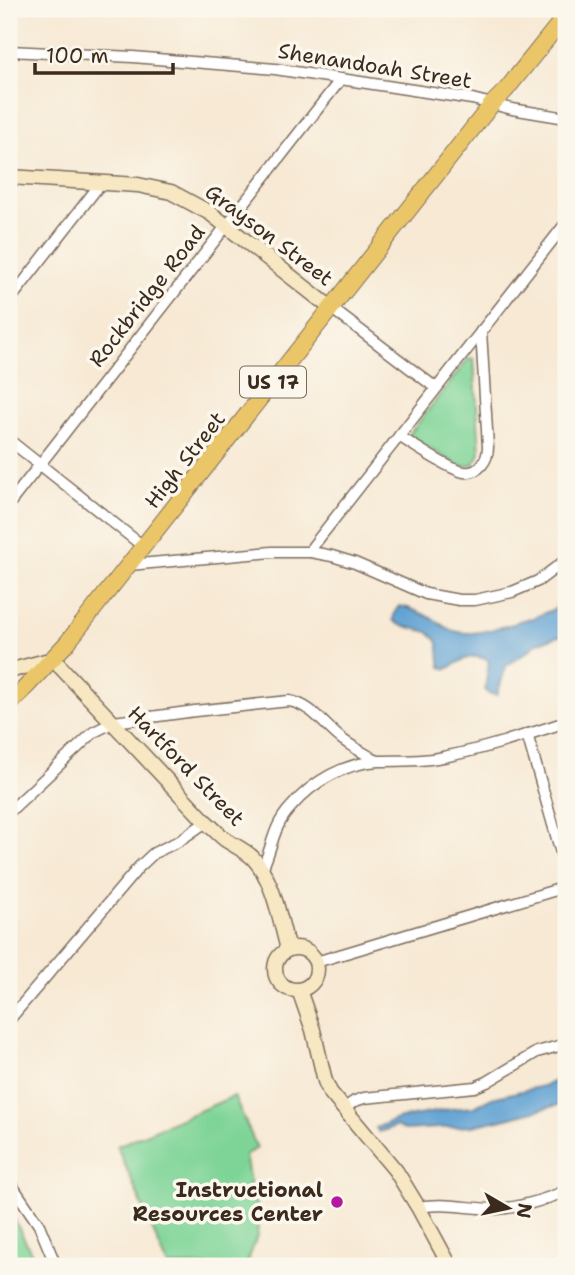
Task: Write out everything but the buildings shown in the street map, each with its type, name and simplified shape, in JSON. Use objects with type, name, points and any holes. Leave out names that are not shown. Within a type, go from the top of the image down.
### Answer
[{"type":"main road","name":"US 17","points":[[492,104],[501,85],[560,9]]},
{"type":"main road","name":"US 17","points":[[492,104],[566,15]]},
{"type":"main road","name":"High Street","points":[[9,705],[52,659],[144,547],[492,104]]},
{"type":"street","name":"Shenandoah Street","points":[[9,51],[132,57],[275,69],[417,90],[566,118]]},
{"type":"street","name":"Rockbridge Road","points":[[9,504],[341,79]]},
{"type":"street","name":"Grayson Street","points":[[9,177],[138,185],[171,192],[190,201],[227,225],[436,388]]},
{"type":"street","points":[[9,300],[101,183]]},
{"type":"street","points":[[311,552],[566,223]]},
{"type":"street","points":[[399,436],[461,472],[474,471],[486,460],[488,447],[481,331]]},
{"type":"street","points":[[9,440],[144,547]]},
{"type":"street","points":[[129,565],[272,552],[311,552],[355,563],[426,594],[475,600],[512,592],[538,581],[566,560]]},
{"type":"street","points":[[9,671],[52,659]]},
{"type":"street","name":"Hartford Street","points":[[52,659],[206,822],[227,841],[254,859],[262,869],[275,902],[288,949]]},
{"type":"street","points":[[9,812],[94,732],[114,722],[195,710],[289,701],[306,706],[343,740],[377,761]]},
{"type":"street","points":[[262,869],[275,830],[290,807],[334,773],[347,767],[377,761],[422,761],[439,758],[566,722]]},
{"type":"street","points":[[527,734],[566,870]]},
{"type":"street","points":[[9,1020],[139,867],[154,853],[179,841],[206,822]]},
{"type":"street","points":[[316,962],[566,887]]},
{"type":"street","points":[[302,948],[308,951],[316,962],[314,980],[299,990],[282,985],[275,974],[275,962],[288,949],[302,948]]},
{"type":"street","points":[[299,990],[330,1092],[396,1171],[450,1266]]},
{"type":"street","points":[[343,1110],[364,1098],[475,1087],[537,1052],[566,1044]]},
{"type":"street","points":[[9,1181],[39,1225],[56,1266]]},
{"type":"street","points":[[418,1207],[514,1207],[566,1191]]},
{"type":"green space","points":[[469,358],[474,359],[480,453],[473,464],[460,466],[408,436]]},
{"type":"green space","points":[[234,1096],[257,1148],[245,1155],[252,1194],[259,1212],[257,1236],[246,1266],[168,1266],[117,1146]]},
{"type":"green space","points":[[9,1212],[14,1219],[38,1266],[9,1266]]},
{"type":"water","points":[[566,604],[566,634],[537,643],[506,666],[497,695],[487,693],[485,689],[489,661],[472,657],[447,669],[441,667],[439,647],[431,634],[393,620],[399,606],[422,613],[451,630],[462,633],[476,632],[514,624]]},
{"type":"water","points":[[566,1075],[566,1103],[472,1126],[405,1130],[396,1126],[379,1132],[376,1128],[397,1119],[474,1107],[492,1098],[547,1085]]},
{"type":"place","name":"Instructional Resources Center","points":[[337,1202]]}]
